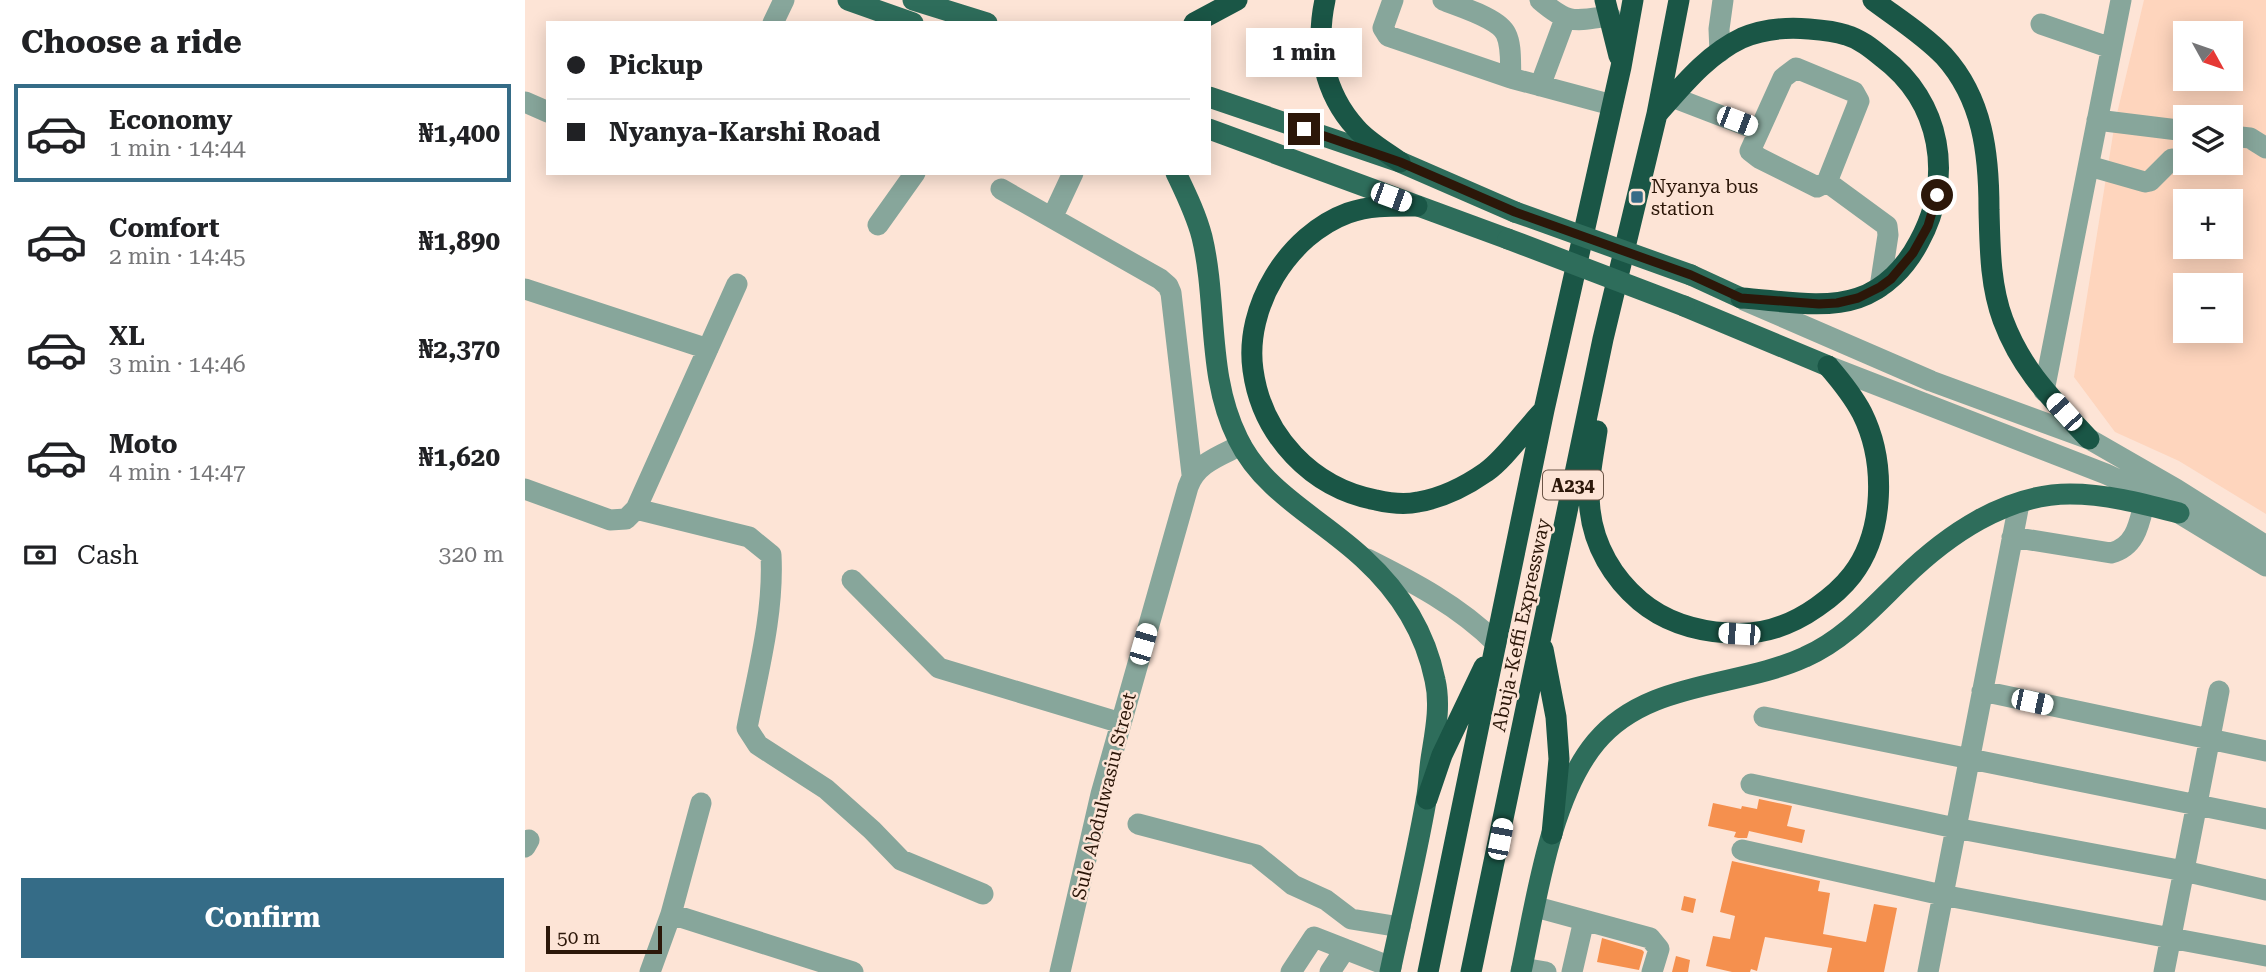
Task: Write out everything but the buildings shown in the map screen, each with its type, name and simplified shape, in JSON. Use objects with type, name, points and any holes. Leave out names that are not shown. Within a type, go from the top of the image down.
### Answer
[{"type":"highway","points":[[1198,21],[1237,0]]},
{"type":"highway","points":[[1325,0],[1320,37],[1332,92],[1356,129],[1400,162]]},
{"type":"highway","name":"Abuja-Keffi Expressway","points":[[1429,972],[1544,410],[1621,67],[1633,0]]},
{"type":"highway","name":"Abuja-Keffi Expressway","points":[[1471,972],[1603,338],[1657,114],[1679,0]]},
{"type":"highway","points":[[1873,0],[1944,56],[1974,103],[1983,131],[1988,162],[1990,254],[1994,287],[2002,318],[2030,375],[2089,439]]},
{"type":"highway","points":[[1607,8],[1621,67]]},
{"type":"highway","points":[[1657,114],[1695,71],[1740,39],[1765,30],[1792,28],[1837,33],[1863,42],[1893,64],[1919,95],[1937,139],[1940,167],[1937,195],[1928,226],[1913,253],[1891,279],[1858,298],[1837,303],[1741,298]]},
{"type":"highway","points":[[1416,206],[1373,206],[1338,218],[1312,235],[1291,254],[1271,282],[1259,309],[1253,340],[1253,369],[1268,415],[1280,439],[1313,475],[1336,489],[1364,498],[1416,503],[1443,495],[1487,471],[1544,410]]},
{"type":"highway","points":[[1603,338],[1601,397],[1590,484],[1590,509],[1599,545],[1617,577],[1647,607],[1687,627],[1711,632],[1762,632],[1789,624],[1833,596],[1853,575],[1865,553],[1874,527],[1879,481],[1874,449],[1864,415],[1828,366]]},
{"type":"highway","points":[[1541,640],[1556,717],[1559,759],[1552,834]]},
{"type":"highway","points":[[1427,799],[1461,712],[1496,643]]},
{"type":"main road","points":[[848,0],[974,21]]},
{"type":"main road","points":[[1211,98],[1400,162],[1515,212],[1691,275],[1741,298]]},
{"type":"main road","points":[[1211,131],[1684,306],[1828,366]]},
{"type":"main road","points":[[1177,175],[1202,237],[1217,378],[1226,414],[1241,445],[1259,471],[1292,503],[1361,556],[1390,585],[1411,615],[1425,644],[1436,682],[1437,721],[1427,799],[1391,970]]},
{"type":"main road","points":[[1521,970],[1552,834],[1566,793],[1580,764],[1598,740],[1625,717],[1666,696],[1803,658],[1847,631],[1921,560],[1948,538],[1984,517],[2019,504],[2041,497],[2094,495],[2179,513]]},
{"type":"street","points":[[774,21],[784,0]]},
{"type":"street","points":[[1393,0],[1383,28],[1388,36],[1511,78],[1612,105]]},
{"type":"street","points":[[1443,0],[1500,24],[1510,47],[1511,78]]},
{"type":"street","points":[[1540,0],[1565,19],[1574,21],[1607,8]]},
{"type":"street","points":[[1720,52],[1719,29],[1723,0]]},
{"type":"street","points":[[2044,390],[2121,0]]},
{"type":"street","points":[[1540,86],[1565,19]]},
{"type":"street","points":[[2041,24],[2111,48]]},
{"type":"street","points":[[1796,68],[1854,92],[1859,100],[1827,182],[1817,187],[1759,158],[1751,151],[1783,78],[1796,68]]},
{"type":"street","points":[[1672,97],[1758,130]]},
{"type":"street","points":[[525,102],[546,111]]},
{"type":"street","points":[[2097,120],[2173,129]]},
{"type":"street","points":[[2243,137],[2250,138],[2266,148]]},
{"type":"street","points":[[2089,166],[2145,182],[2150,181],[2172,159]]},
{"type":"street","points":[[878,225],[914,175]]},
{"type":"street","points":[[1052,218],[1072,175]]},
{"type":"street","points":[[1827,182],[1889,229],[1880,287]]},
{"type":"street","points":[[1001,189],[1168,286],[1192,474]]},
{"type":"street","points":[[525,489],[610,520],[626,519],[636,509],[737,284]]},
{"type":"street","points":[[525,289],[708,349]]},
{"type":"street","points":[[1741,298],[1931,381],[2089,439],[2176,489],[2266,546]]},
{"type":"street","points":[[1828,366],[2141,489],[2266,566]]},
{"type":"street","points":[[1192,474],[1241,445]]},
{"type":"street","name":"Sule Abdulwasiu Street","points":[[1061,972],[1101,794],[1192,474]]},
{"type":"street","points":[[1928,972],[2019,504]]},
{"type":"street","points":[[2012,537],[2111,553],[2119,551],[2130,542],[2139,525],[2144,504]]},
{"type":"street","points":[[636,509],[749,537],[771,555],[769,607],[747,728],[751,738],[826,789],[901,860],[983,894]]},
{"type":"street","points":[[1361,556],[1414,583],[1457,610],[1496,643]]},
{"type":"street","points":[[852,580],[939,668],[1121,723]]},
{"type":"street","points":[[1982,691],[2266,751]]},
{"type":"street","points":[[2164,972],[2219,691]]},
{"type":"street","points":[[1764,718],[2266,819]]},
{"type":"street","points":[[1751,784],[2266,890]]},
{"type":"street","points":[[650,972],[671,914],[701,803]]},
{"type":"street","points":[[1138,824],[1256,855],[1293,885],[1326,900],[1351,919],[1400,927]]},
{"type":"street","points":[[1742,849],[1942,895],[2266,956]]},
{"type":"street","points":[[1536,907],[1650,938],[1659,949],[1652,972]]},
{"type":"street","points":[[671,914],[853,972]]},
{"type":"street","points":[[1572,972],[1584,920]]},
{"type":"street","points":[[1291,972],[1314,937],[1391,970]]},
{"type":"street","points":[[1330,972],[1345,949]]},
{"type":"street","points":[[1521,970],[1546,972]]},
{"type":"shaded area","points":[[2144,0],[2266,0],[2266,514],[2179,461],[2115,432],[2074,377],[2115,122]]},
{"type":"place","name":"Nyanya bus station","points":[[1637,197]]},
{"type":"route","points":[[1304,129],[1400,162],[1515,212],[1691,275],[1741,298],[1837,303],[1858,298],[1880,287],[1891,279],[1913,253],[1928,226],[1937,195]]}]
